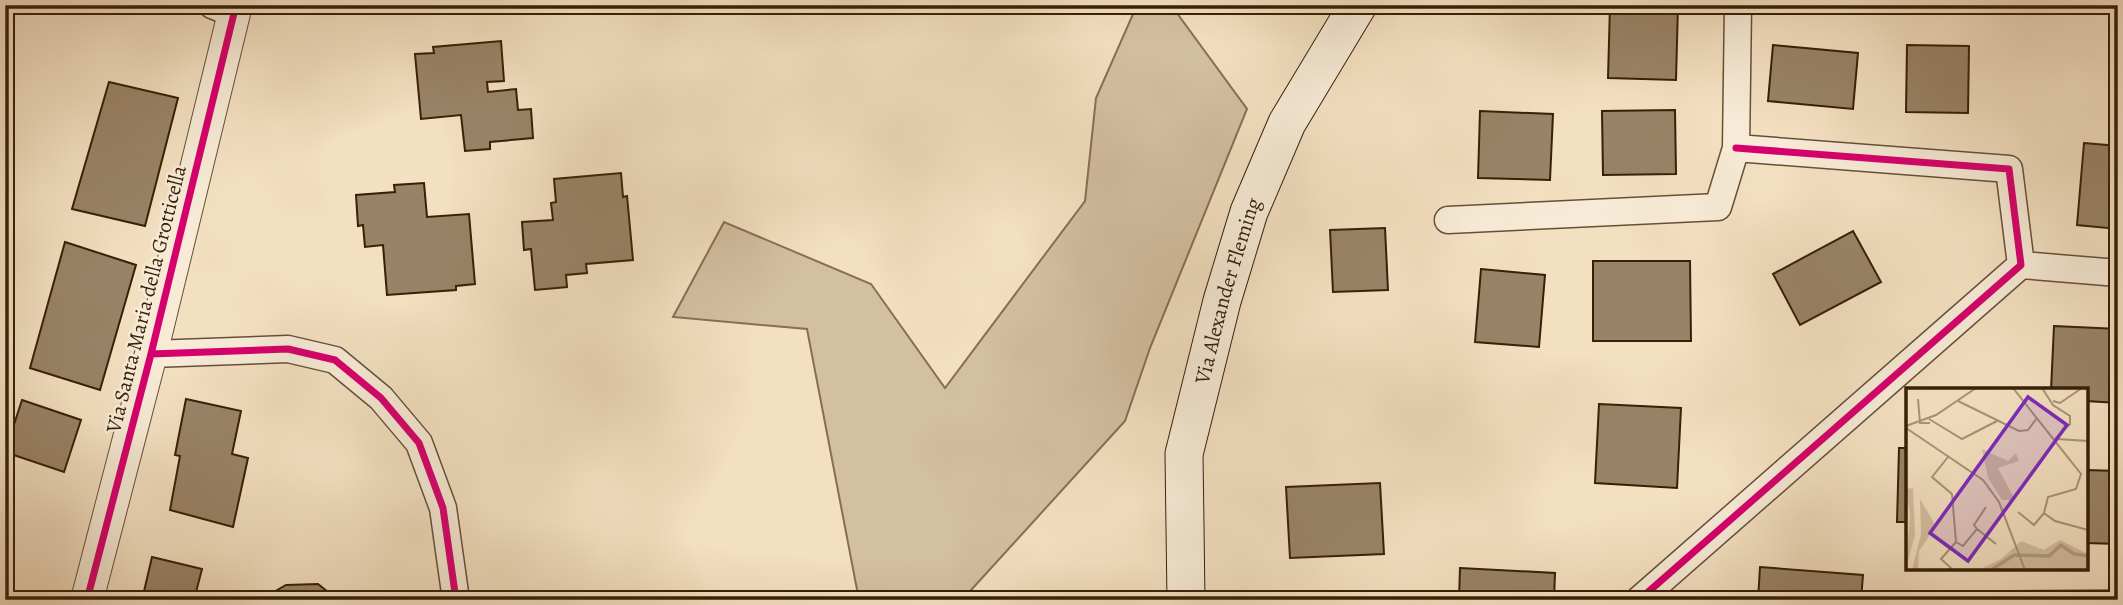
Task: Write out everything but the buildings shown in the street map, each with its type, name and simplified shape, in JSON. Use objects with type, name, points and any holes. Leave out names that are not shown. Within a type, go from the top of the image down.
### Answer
[{"type":"main road","name":"Via Alexander Fleming","points":[[1186,600],[1184,454],[1226,288],[1248,212],[1287,123],[1358,5]]},
{"type":"street","points":[[1448,220],[1718,207],[1736,148],[1738,5]]},
{"type":"street","name":"Via Santa Maria della Grotticella","points":[[87,600],[151,354],[227,8]]},
{"type":"street","points":[[1736,148],[2009,169],[2021,265]]},
{"type":"street","points":[[1639,600],[2021,265],[2118,273]]},
{"type":"street","points":[[151,354],[288,349],[335,360],[381,398],[419,443],[443,509],[456,600]]},
{"type":"shaded area","points":[[1137,5],[1171,5],[1247,109],[1150,348],[1125,421],[962,600],[859,600],[807,329],[673,317],[724,222],[871,284],[945,388],[1085,201],[1096,98]]},
{"type":"shaded area","points":[[2118,590],[2118,600],[2006,600],[2011,591]]},
{"type":"cycle path","points":[[87,600],[151,354],[236,5]]},
{"type":"cycle path","points":[[1639,600],[2021,265],[2009,169],[1736,148]]},
{"type":"cycle path","points":[[151,354],[288,349],[335,360],[381,398],[419,443],[443,508],[456,600]]}]
